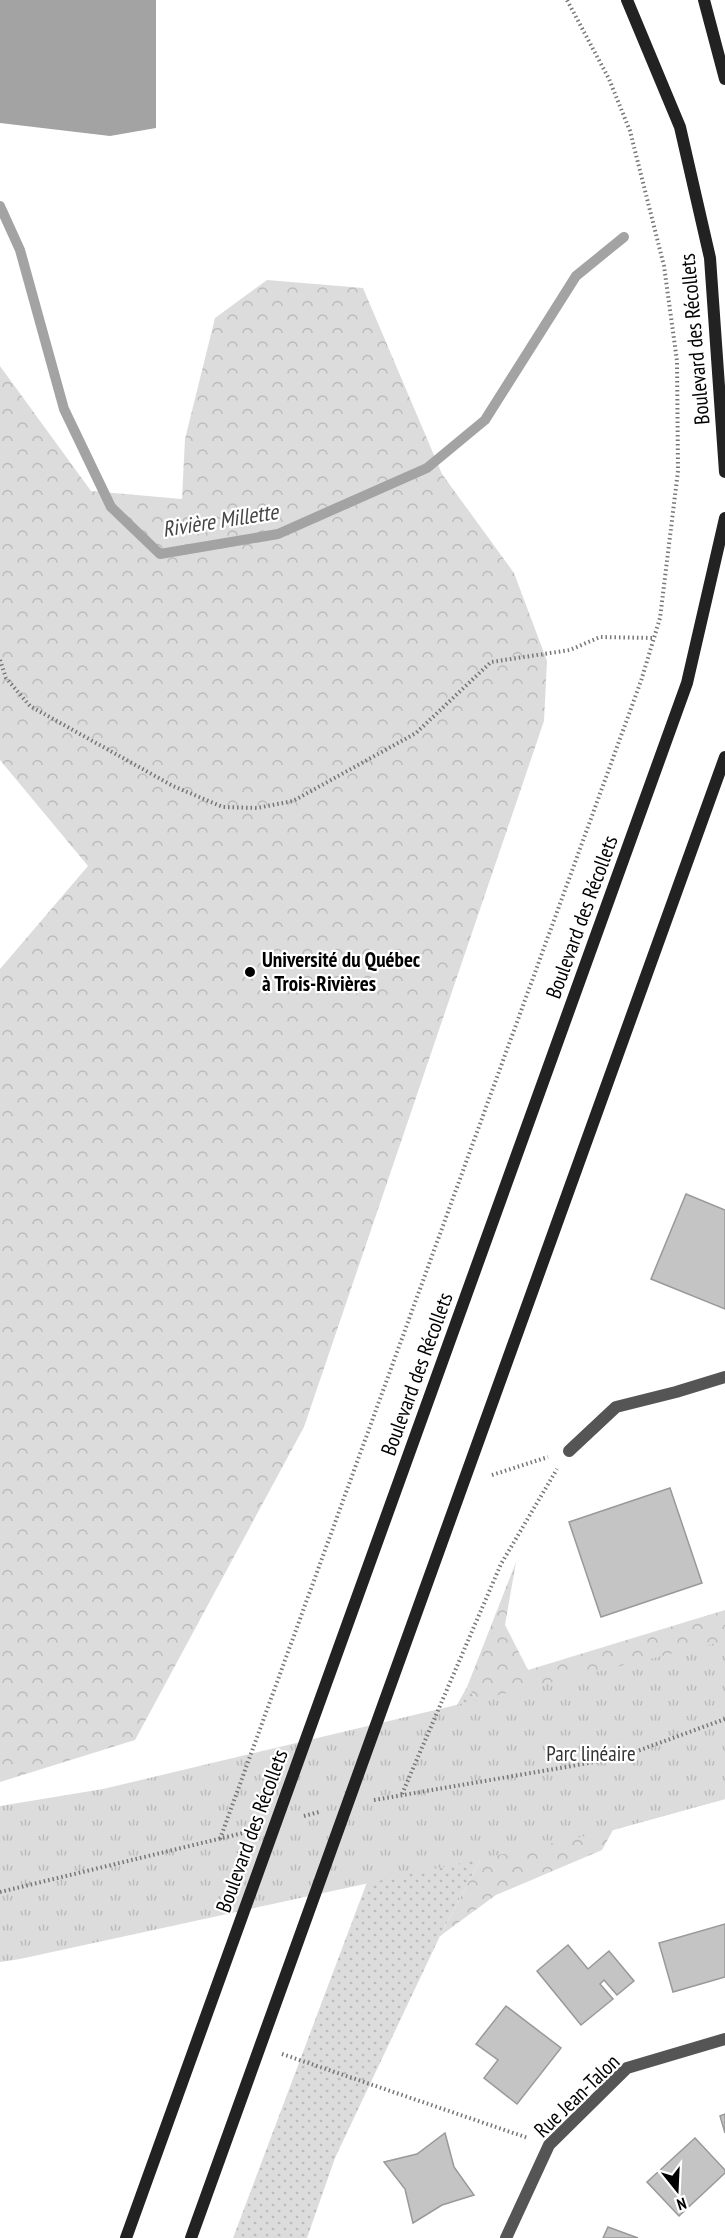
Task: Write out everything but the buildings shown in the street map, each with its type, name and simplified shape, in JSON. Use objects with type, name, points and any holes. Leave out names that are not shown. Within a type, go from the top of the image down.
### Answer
[{"type":"main road","name":"Boulevard des Récollets","points":[[627,0],[680,127],[710,258],[725,472]]},
{"type":"main road","points":[[704,0],[725,79]]},
{"type":"main road","name":"Boulevard des Récollets","points":[[126,2238],[687,683],[725,518]]},
{"type":"main road","points":[[191,2238],[725,757]]},
{"type":"street","points":[[569,1451],[616,1407],[725,1377]]},
{"type":"street","name":"Rue Jean-Talon","points":[[506,2238],[549,2145],[627,2068],[725,2039]]},
{"type":"path","points":[[220,1839],[633,704],[660,618],[678,471],[676,361],[664,266],[630,131],[609,79],[567,0]]},
{"type":"path","points":[[0,660],[6,678],[30,706],[173,786],[223,807],[257,808],[293,801],[416,733],[491,662],[570,650],[600,637],[654,638]]},
{"type":"path","points":[[463,1484],[569,1451]]},
{"type":"path","points":[[402,1794],[501,1564],[569,1451]]},
{"type":"path","points":[[377,1799],[618,1758],[725,1719]]},
{"type":"path","points":[[0,1892],[230,1836]]},
{"type":"path","points":[[260,2046],[549,2145]]},
{"type":"green space","name":"Université du Québec à Trois-Rivières","points":[[267,280],[363,288],[442,474],[514,573],[547,661],[544,721],[304,1427],[135,1740],[0,1782],[0,969],[88,866],[0,760],[0,366],[91,491],[182,499],[185,439],[215,318]]},
{"type":"green space","points":[[516,1562],[505,1625],[528,1670],[725,1610],[725,1799],[613,1830],[602,1850],[496,1895],[440,1936],[512,1799],[509,1736],[467,1687]]},
{"type":"green space","name":"Parc linéaire","points":[[725,1641],[725,1799],[613,1830],[0,1962],[0,1806],[103,1789]]},
{"type":"green space","points":[[467,1687],[509,1736],[512,1799],[440,1936],[335,2158],[307,2238],[233,2238],[387,1829]]},
{"type":"shaded area","points":[[0,0],[156,0],[156,128],[110,136],[0,123]]},
{"type":"waterway","name":"Rivière Millette","points":[[0,206],[20,250],[64,409],[111,507],[160,554],[278,534],[427,468],[485,420],[576,276],[624,237]]},
{"type":"place","name":"Université du Québec à Trois-Rivières","points":[[250,972]]}]
